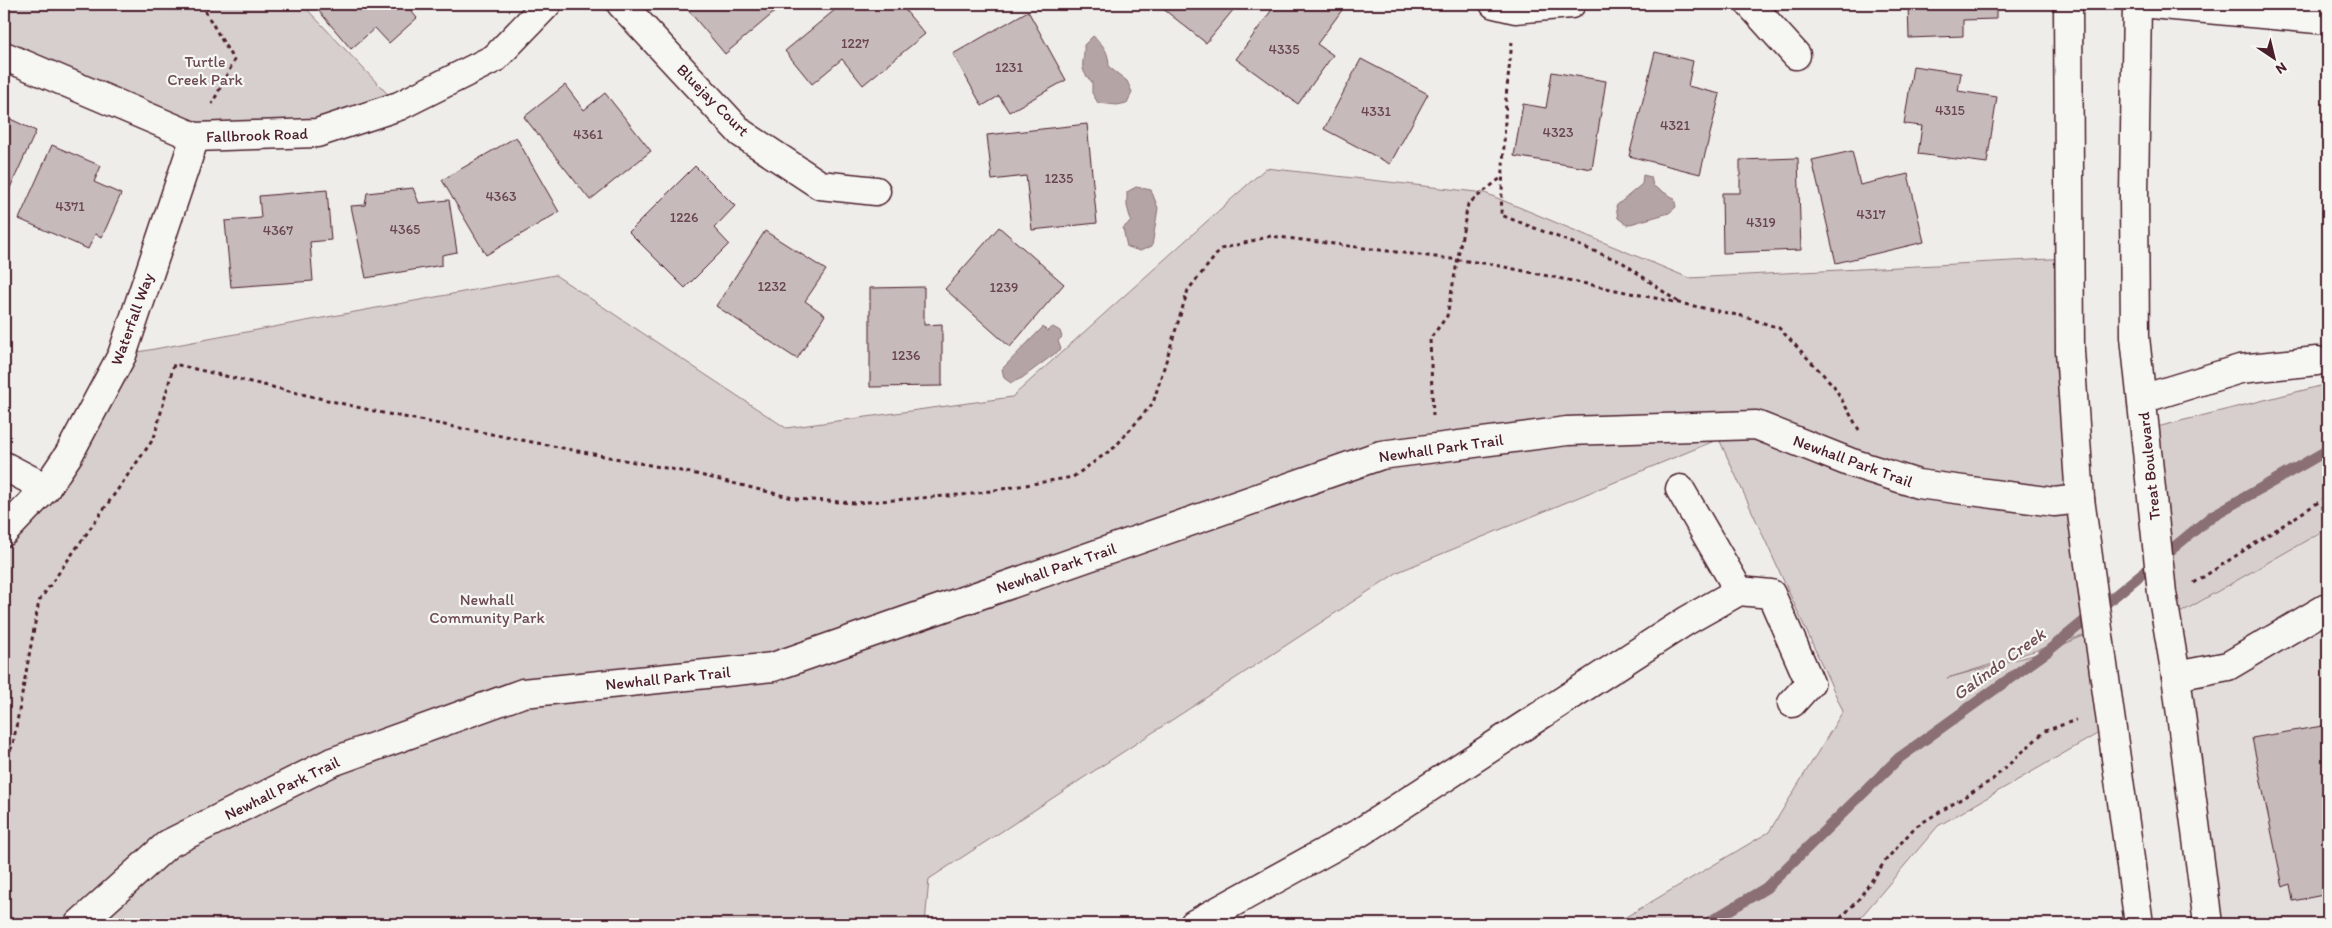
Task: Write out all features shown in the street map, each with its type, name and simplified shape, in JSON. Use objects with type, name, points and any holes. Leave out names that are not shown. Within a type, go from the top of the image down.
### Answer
[{"type":"main road","name":"Fallbrook Road","points":[[4,56],[194,137],[317,134],[399,106],[495,58],[548,4]]},
{"type":"main road","name":"Bluejay Court","points":[[621,4],[741,133],[820,185],[876,191]]},
{"type":"main road","points":[[1505,6],[1571,4]]},
{"type":"main road","points":[[1750,4],[1796,55]]},
{"type":"main road","points":[[2068,4],[2070,351],[2080,499],[2139,924]]},
{"type":"main road","name":"Treat Boulevard","points":[[2137,4],[2136,338],[2162,593],[2176,676],[2208,924]]},
{"type":"main road","points":[[2151,4],[2328,20]]},
{"type":"main road","name":"Waterfall Way","points":[[4,532],[46,488],[69,454],[92,407],[122,355],[194,137]]},
{"type":"main road","points":[[2142,399],[2240,369],[2317,362]]},
{"type":"main road","name":"Newhall Park Trail","points":[[79,924],[168,844],[332,762],[523,694],[773,667],[1382,455],[1567,431],[1756,425],[1849,462],[1918,484],[2054,502],[2080,499]]},
{"type":"main road","points":[[4,466],[46,488]]},
{"type":"main road","points":[[1680,488],[1739,590]]},
{"type":"main road","points":[[1194,924],[1359,833],[1686,621],[1739,590],[1771,594],[1810,683],[1792,703]]},
{"type":"main road","points":[[2176,676],[2228,666],[2328,607]]},
{"type":"path","points":[[194,137],[234,61],[201,4]]},
{"type":"path","points":[[1505,6],[1506,97],[1501,215],[1622,262],[1680,304]]},
{"type":"path","points":[[1438,448],[1431,405],[1430,339],[1447,316],[1468,204],[1503,176]]},
{"type":"path","points":[[4,765],[13,744],[39,601],[154,438],[174,364],[378,412],[696,474],[797,499],[855,502],[972,494],[1073,477],[1115,447],[1153,403],[1188,290],[1221,248],[1270,236],[1490,264],[1742,316],[1780,328],[1834,386],[1884,473]]},
{"type":"path","points":[[2162,593],[2187,588],[2328,496]]},
{"type":"path","points":[[1835,924],[1858,900],[1886,860],[1915,827],[1992,780],[2045,731],[2078,719]]},
{"type":"shaded area","points":[[1093,36],[1105,50],[1109,67],[1127,81],[1132,92],[1127,103],[1117,105],[1098,103],[1092,93],[1092,82],[1087,77],[1083,65],[1084,45]]},
{"type":"shaded area","points":[[1643,175],[1651,177],[1653,186],[1674,198],[1676,207],[1669,213],[1627,225],[1618,218],[1616,206],[1642,184]]},
{"type":"shaded area","points":[[1136,187],[1151,190],[1158,208],[1152,246],[1140,251],[1127,247],[1123,228],[1131,221],[1127,206],[1127,192]]},
{"type":"shaded area","points":[[1043,327],[1047,331],[1053,327],[1060,331],[1062,337],[1058,341],[1061,349],[1022,378],[1011,383],[1004,378],[1002,369]]},
{"type":"shaded area","points":[[2328,528],[2328,924],[2208,924],[2166,621]]},
{"type":"green space","name":"Turtle Creek Park","points":[[4,4],[302,4],[399,106],[317,133],[195,137],[4,56]]},
{"type":"green space","name":"Newhall Community Park","points":[[1266,168],[1485,193],[1689,278],[2069,258],[2111,726],[1938,826],[1855,924],[1614,924],[1769,832],[1843,711],[1719,439],[1398,572],[929,879],[925,924],[4,924],[4,532],[122,355],[555,275],[786,428],[1012,397]],"holes":[[[2088,634],[2048,651],[1954,676]]]},
{"type":"green space","points":[[2328,384],[2328,528],[2166,621],[2145,430]]},
{"type":"building","points":[[313,4],[405,4],[417,18],[389,43],[375,28],[351,49]]},
{"type":"building","points":[[683,4],[784,4],[725,54]]},
{"type":"building","points":[[842,4],[900,4],[925,34],[863,85],[842,59],[812,84],[785,51]]},
{"type":"building","points":[[1157,4],[1238,4],[1206,43]]},
{"type":"building","points":[[1276,4],[1342,4],[1345,6],[1317,44],[1333,55],[1298,104],[1236,59]]},
{"type":"building","points":[[1908,4],[1996,4],[1996,19],[1963,20],[1963,36],[1909,38]]},
{"type":"building","points":[[1028,11],[1066,80],[1009,112],[999,96],[982,106],[953,54]]},
{"type":"building","points":[[1655,52],[1693,61],[1688,86],[1720,94],[1700,174],[1629,156]]},
{"type":"building","points":[[1361,59],[1428,94],[1390,164],[1324,129]]},
{"type":"building","points":[[1913,66],[1961,73],[1958,91],[1997,97],[1987,163],[1918,154],[1922,126],[1904,124]]},
{"type":"building","points":[[1552,72],[1606,81],[1592,169],[1514,156],[1523,104],[1546,108]]},
{"type":"building","points":[[565,85],[584,110],[605,93],[651,151],[590,200],[524,117]]},
{"type":"building","points":[[4,116],[36,131],[4,201]]},
{"type":"building","points":[[1087,124],[1097,223],[1032,230],[1026,176],[992,180],[987,135]]},
{"type":"building","points":[[516,137],[559,212],[486,255],[442,180]]},
{"type":"building","points":[[52,145],[101,166],[94,182],[121,194],[102,237],[95,234],[88,249],[19,219]]},
{"type":"building","points":[[1852,151],[1860,185],[1908,174],[1924,242],[1836,263],[1812,160]]},
{"type":"building","points":[[1798,158],[1801,250],[1723,253],[1722,193],[1740,193],[1740,160]]},
{"type":"building","points":[[695,166],[735,206],[714,228],[729,244],[685,288],[629,232]]},
{"type":"building","points":[[413,188],[419,203],[449,200],[457,252],[442,255],[442,265],[366,278],[351,206],[365,205],[367,193]]},
{"type":"building","points":[[327,190],[331,240],[310,242],[313,281],[231,287],[225,221],[261,218],[259,196]]},
{"type":"building","points":[[999,227],[1064,284],[1010,347],[945,289]]},
{"type":"building","points":[[765,231],[826,270],[805,301],[825,315],[797,359],[716,306]]},
{"type":"building","points":[[924,287],[924,325],[942,324],[942,386],[870,387],[870,288]]},
{"type":"building","points":[[2328,725],[2328,894],[2293,901],[2290,884],[2283,887],[2252,738]]},
{"type":"waterway","name":"Galindo Creek","points":[[1706,924],[1766,888],[1899,758],[2048,651],[2212,516],[2328,450]]}]
